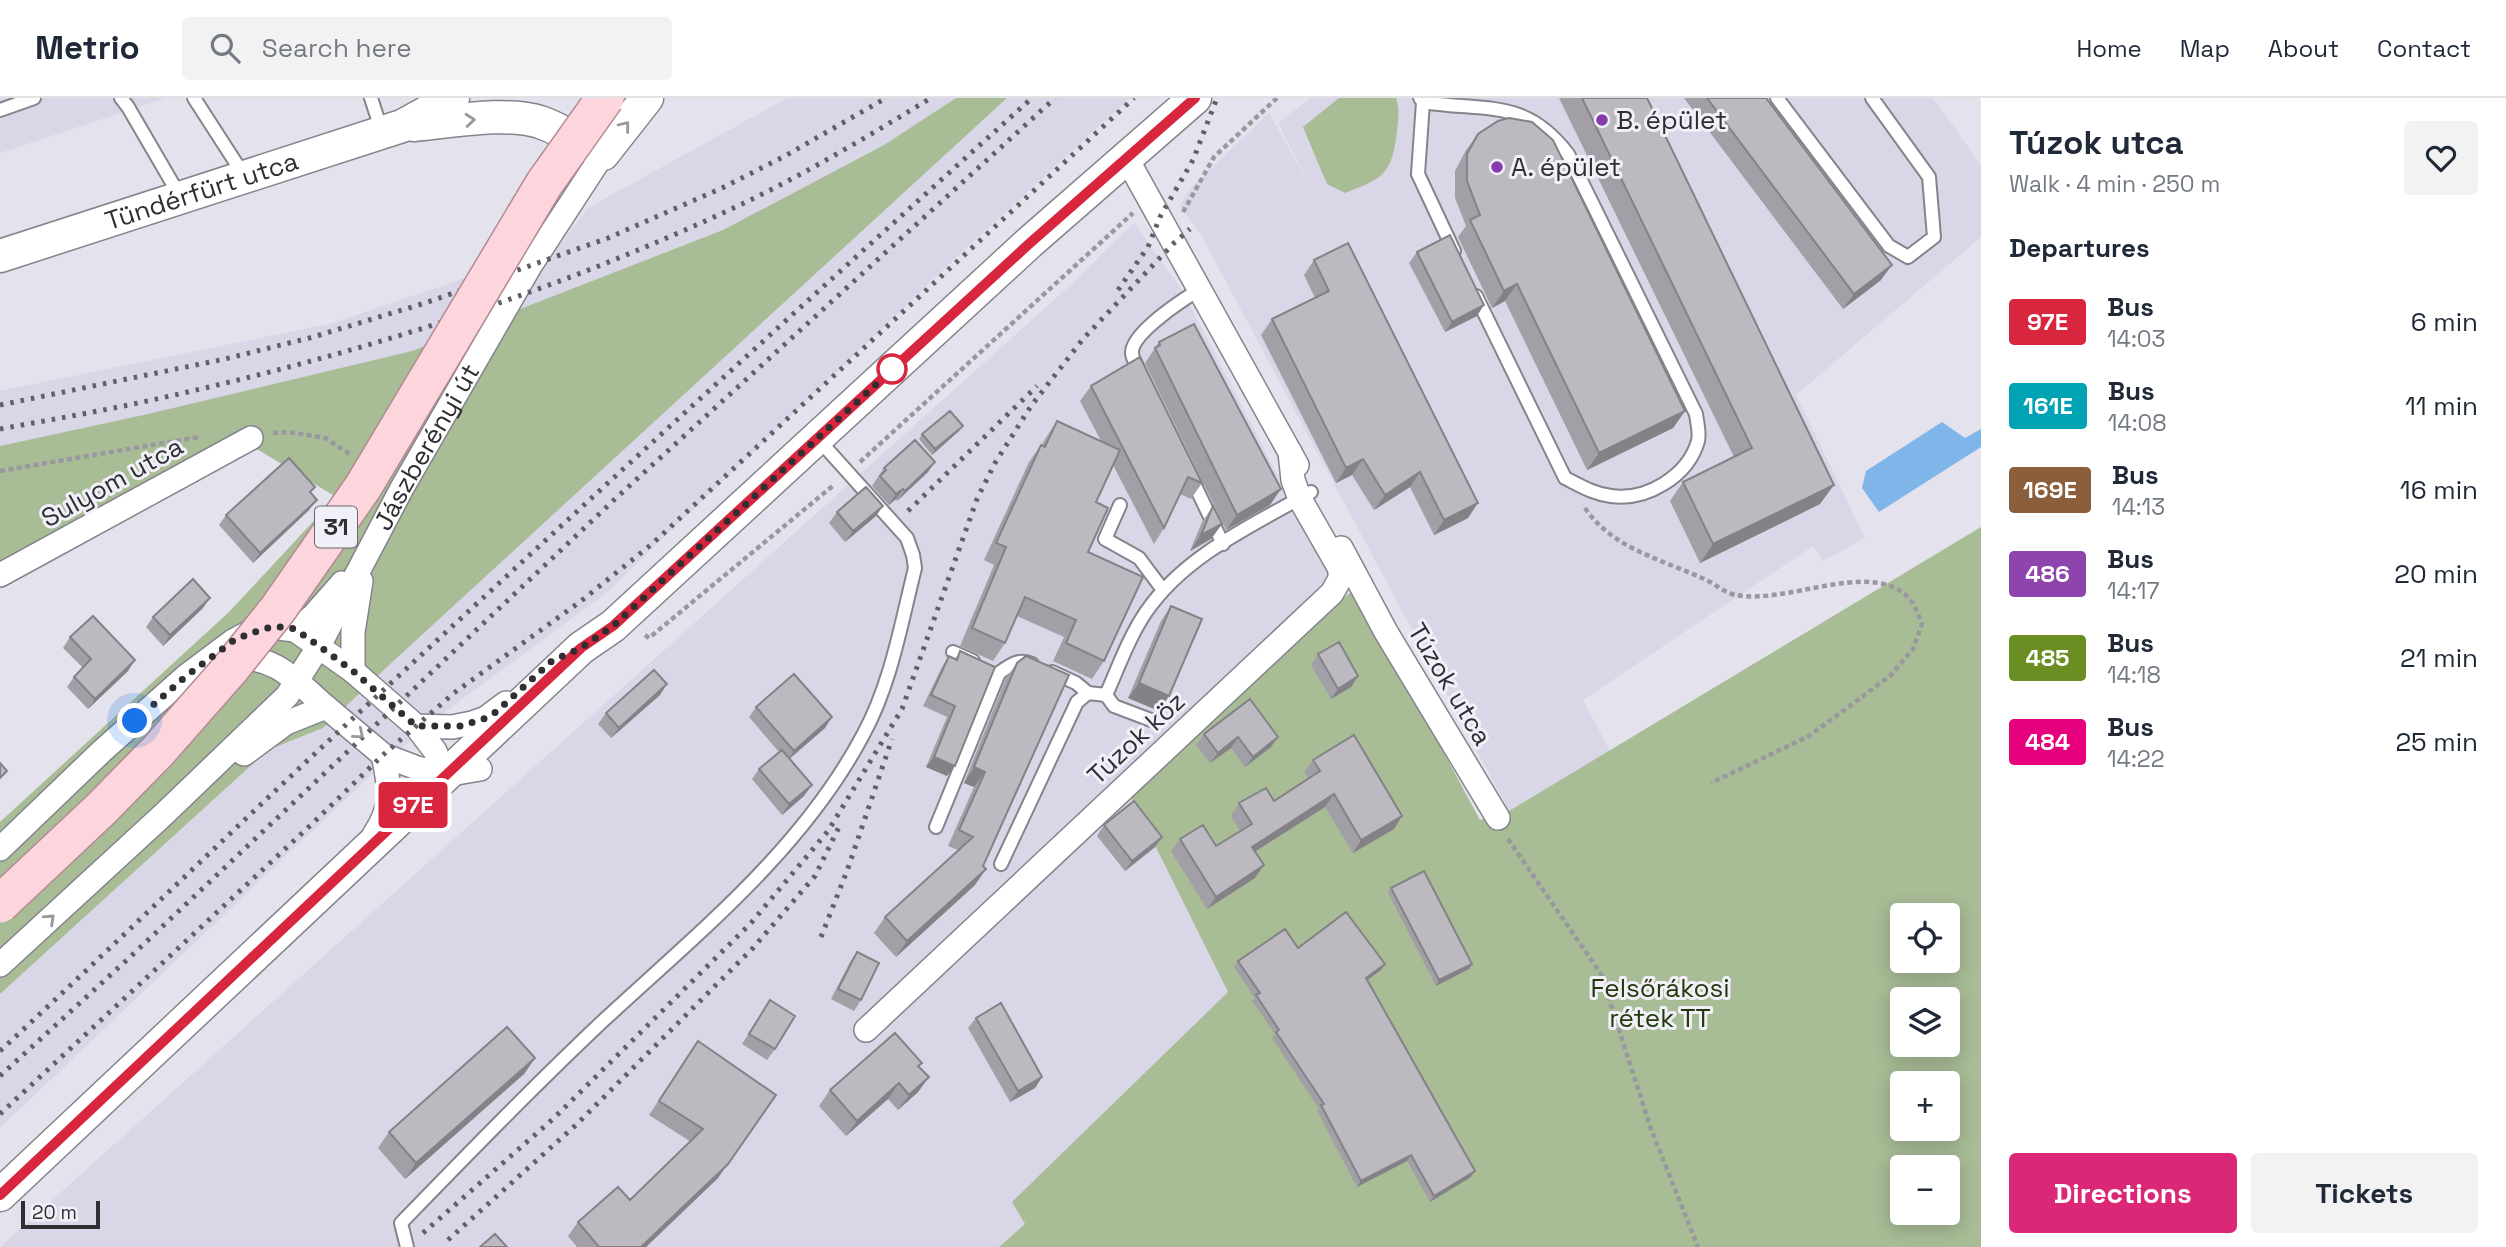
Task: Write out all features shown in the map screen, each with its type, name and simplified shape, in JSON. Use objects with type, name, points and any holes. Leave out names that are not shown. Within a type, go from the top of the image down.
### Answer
[{"type":"main road","name":"Tündérfürt utca","points":[[0,257],[392,130],[453,98]]},
{"type":"main road","name":"Jászberényi út","points":[[0,904],[158,751],[232,668],[278,609],[363,486],[544,184],[605,98]]},
{"type":"main road","points":[[603,155],[647,98]]},
{"type":"main road","points":[[0,1195],[581,648],[618,622],[1030,243],[1195,98]]},
{"type":"main road","name":"Tündérfürt utca","points":[[392,130],[512,118],[533,110],[603,155]]},
{"type":"main road","points":[[183,1022],[278,956],[582,673],[618,622]]},
{"type":"street","name":"Jászberényi út","points":[[0,965],[163,815],[298,682],[402,488],[530,265],[603,155]]},
{"type":"street","name":"Túzok utca","points":[[1127,159],[1290,453],[1306,496],[1498,818]]},
{"type":"street","name":"Sulyom utca","points":[[0,575],[251,438]]},
{"type":"street","name":"Túzok köz","points":[[866,1030],[1332,593],[1340,579],[1340,569],[1306,496]]},
{"type":"street","points":[[295,629],[313,616],[365,557]]},
{"type":"street","points":[[353,671],[356,609],[365,557]]},
{"type":"street","points":[[0,849],[102,751],[185,677],[233,641],[271,627],[295,629],[353,671],[416,726],[435,751],[445,775]]},
{"type":"street","points":[[416,726],[452,727],[486,718],[552,661],[581,648]]},
{"type":"street","points":[[185,677],[234,659],[254,658],[269,662],[282,668],[383,755],[445,775],[480,769]]},
{"type":"street","points":[[163,815],[286,723],[327,707]]},
{"type":"street","points":[[362,853],[382,823],[387,810],[389,783],[383,755]]},
{"type":"lane","points":[[0,110],[34,98]]},
{"type":"lane","points":[[121,98],[181,198]]},
{"type":"lane","points":[[194,98],[246,177]]},
{"type":"lane","points":[[371,98],[392,130]]},
{"type":"lane","points":[[1777,98],[1889,246],[1908,257],[1934,237],[1929,177],[1872,98]]},
{"type":"lane","points":[[1460,263],[1418,174],[1421,100],[1448,106],[1500,103],[1521,109],[1541,120],[1556,136],[1568,154],[1696,414],[1699,439],[1690,459],[1675,476],[1657,488],[1636,495],[1614,496],[1592,492],[1565,478],[1472,288]]},
{"type":"lane","points":[[1149,390],[1131,355],[1133,345],[1143,333],[1200,289]]},
{"type":"lane","points":[[407,1247],[401,1223],[530,1089],[753,881],[789,843],[863,736],[883,693],[915,568],[913,555],[907,538],[817,438]]},
{"type":"lane","points":[[1183,461],[1223,544]]},
{"type":"lane","points":[[1106,695],[1145,614],[1186,566],[1306,496]]},
{"type":"lane","points":[[1120,505],[1105,539],[1139,558],[1163,590]]},
{"type":"lane","points":[[953,652],[999,673]]},
{"type":"lane","points":[[936,827],[999,673],[1013,663],[1027,662],[1076,683],[1088,693],[1106,695],[1114,706],[1151,720]]},
{"type":"lane","points":[[1002,864],[1077,702],[1088,693]]},
{"type":"path","points":[[1170,235],[1214,157],[1277,98]]},
{"type":"path","points":[[618,622],[649,638],[849,472],[1149,198]]},
{"type":"path","points":[[0,471],[223,433],[251,438],[269,433],[289,432],[325,438],[358,459]]},
{"type":"path","points":[[1565,478],[1592,519],[1618,541],[1659,562],[1703,578],[1734,595],[1774,595],[1866,579],[1893,586],[1909,597],[1918,615],[1922,624],[1913,649],[1890,676],[1809,736],[1711,783]]},
{"type":"path","points":[[1498,818],[1505,835],[1601,974],[1651,1129],[1698,1247]]},
{"type":"shaded area","points":[[0,98],[165,98],[0,153]]},
{"type":"shaded area","points":[[787,98],[956,98],[884,145],[723,230],[412,351],[0,446],[0,391],[333,323],[559,246],[588,208]]},
{"type":"shaded area","points":[[1007,98],[1130,98],[962,252],[605,594],[442,714],[371,775],[0,1128],[0,994],[268,750],[323,728]]},
{"type":"shaded area","points":[[1311,98],[1933,98],[1981,165],[1981,237],[1796,395],[1865,538],[1823,561],[1813,546],[1583,700],[1610,751],[1509,811],[1200,233],[1180,206],[1188,191],[1269,113],[1314,193],[1278,123]]},
{"type":"shaded area","points":[[1134,223],[1182,290],[1324,565],[1344,598],[1129,793],[1228,992],[1013,1202],[1025,1224],[999,1247],[0,1247],[1065,290]]},
{"type":"green space","points":[[956,98],[1007,98],[323,728],[268,750],[0,994],[0,822],[229,612],[336,497],[252,446],[0,585],[0,446],[412,351],[723,230],[884,145]]},
{"type":"green space","points":[[1339,98],[1396,98],[1398,111],[1395,145],[1389,166],[1369,183],[1345,193],[1327,184],[1303,127]]},
{"type":"green space","name":"Felsőrákosi rétek TT","points":[[1981,527],[1981,1247],[999,1247],[1025,1224],[1012,1202],[1228,992],[1129,793],[1355,588],[1480,820],[1509,811]]},
{"type":"water","points":[[1942,422],[1965,438],[1981,429],[1981,447],[1879,512],[1862,488],[1866,471]]},
{"type":"building","points":[[1582,98],[1647,98],[1834,485],[1713,544],[1683,482],[1752,448]]},
{"type":"building","points":[[1707,98],[1766,98],[1892,265],[1854,294]]},
{"type":"building","points":[[1509,118],[1532,122],[1553,140],[1685,411],[1599,453],[1517,284],[1504,291],[1470,220],[1480,215],[1467,181],[1467,154],[1478,134],[1498,121]]},
{"type":"building","points":[[1450,235],[1484,305],[1452,322],[1417,252]]},
{"type":"building","points":[[1348,243],[1478,503],[1444,520],[1420,472],[1385,495],[1363,459],[1346,468],[1272,319],[1329,291],[1314,260]]},
{"type":"building","points":[[1194,324],[1281,489],[1237,515],[1155,348],[1160,345],[1159,342]]},
{"type":"building","points":[[1140,357],[1202,483],[1188,477],[1164,528],[1091,386]]},
{"type":"building","points":[[950,411],[963,426],[935,449],[922,434]]},
{"type":"building","points":[[1057,421],[1120,450],[1096,502],[1108,508],[1088,552],[1143,577],[1104,661],[1066,643],[1076,620],[1025,597],[1005,643],[972,628],[1006,547],[996,543],[1041,445],[1045,447]]},
{"type":"building","points":[[915,440],[935,462],[905,491],[903,489],[896,494],[880,476],[886,470],[884,468]]},
{"type":"building","points":[[289,458],[315,487],[310,492],[317,500],[260,553],[226,515]]},
{"type":"building","points":[[866,487],[883,506],[853,531],[837,512]]},
{"type":"building","points":[[1213,506],[1222,524],[1201,535]]},
{"type":"building","points":[[193,579],[210,598],[170,635],[153,617]]},
{"type":"building","points":[[1171,606],[1202,619],[1169,696],[1139,683]]},
{"type":"building","points":[[93,616],[135,660],[95,699],[74,677],[91,659],[70,637]]},
{"type":"building","points":[[1339,642],[1358,676],[1338,689],[1318,654]]},
{"type":"building","points":[[960,651],[995,667],[955,766],[934,757],[955,706],[931,695],[949,656],[957,660]]},
{"type":"building","points":[[1026,656],[1069,675],[983,866],[986,869],[907,941],[885,917],[973,837],[959,830],[985,772],[974,767],[1017,663]]},
{"type":"building","points":[[654,670],[667,684],[619,728],[606,713]]},
{"type":"building","points":[[794,674],[832,717],[794,751],[756,707]]},
{"type":"building","points":[[1250,699],[1278,737],[1253,757],[1238,737],[1218,753],[1204,734]]},
{"type":"building","points":[[1354,735],[1402,816],[1361,840],[1334,794],[1252,847],[1264,865],[1216,897],[1180,839],[1203,825],[1216,846],[1252,824],[1239,803],[1266,788],[1274,801],[1320,771],[1313,760]]},
{"type":"building","points":[[782,750],[812,785],[789,804],[759,769]]},
{"type":"building","points":[[0,763],[7,771],[0,778]]},
{"type":"building","points":[[1134,801],[1162,837],[1132,861],[1104,825]]},
{"type":"building","points":[[1424,871],[1472,964],[1439,980],[1391,888]]},
{"type":"building","points":[[1346,912],[1385,964],[1366,978],[1475,1171],[1434,1196],[1411,1155],[1361,1181],[1321,1105],[1324,1104],[1276,1032],[1279,1030],[1256,995],[1260,993],[1238,961],[1285,929],[1298,948]]},
{"type":"building","points":[[857,952],[879,963],[861,1000],[838,989]]},
{"type":"building","points":[[770,1000],[795,1016],[775,1049],[749,1034]]},
{"type":"building","points":[[1001,1003],[1042,1077],[1018,1091],[976,1018]]},
{"type":"building","points":[[507,1027],[535,1058],[416,1163],[389,1132]]},
{"type":"building","points":[[895,1033],[922,1063],[918,1066],[929,1077],[909,1095],[899,1083],[857,1121],[830,1090]]},
{"type":"building","points":[[698,1041],[776,1095],[728,1164],[641,1247],[599,1247],[578,1222],[618,1187],[630,1200],[703,1129],[659,1101]]},
{"type":"building","points":[[495,1234],[507,1247],[480,1247]]},
{"type":"railway","points":[[0,405],[225,359],[313,337],[425,303],[608,238],[722,188],[785,156],[886,98]]},
{"type":"railway","points":[[0,429],[236,381],[384,340],[530,292],[672,236],[742,204],[814,167],[931,98]]},
{"type":"railway","points":[[0,1051],[434,643],[1032,98]]},
{"type":"railway","points":[[0,1076],[129,958],[615,499],[1055,98]]},
{"type":"railway","points":[[0,1114],[383,755],[454,693],[581,601],[652,544],[1134,98]]},
{"type":"railway","points":[[1118,290],[1148,247],[1160,217],[1193,160],[1217,98]]},
{"type":"railway","points":[[423,1233],[553,1119],[751,923],[828,831],[902,709],[977,499],[995,463],[1031,406],[1083,339],[1190,229]]},
{"type":"railway","points":[[908,511],[1037,386]]},
{"type":"railway","points":[[821,937],[847,871],[892,739]]},
{"type":"railway","points":[[448,1240],[577,1124],[753,948],[815,876],[840,825]]},
{"type":"bus line","name":"97E","points":[[0,1195],[581,648],[613,626],[1030,243],[1195,98]]},
{"type":"place","name":"B. épület","points":[[1602,120]]},
{"type":"place","name":"A. épület","points":[[1497,167]]},
{"type":"route","points":[[135,721],[185,677],[233,641],[271,627],[295,629],[353,671],[416,726],[452,727],[486,718],[552,661],[581,648],[613,626],[895,367],[892,369]]}]
